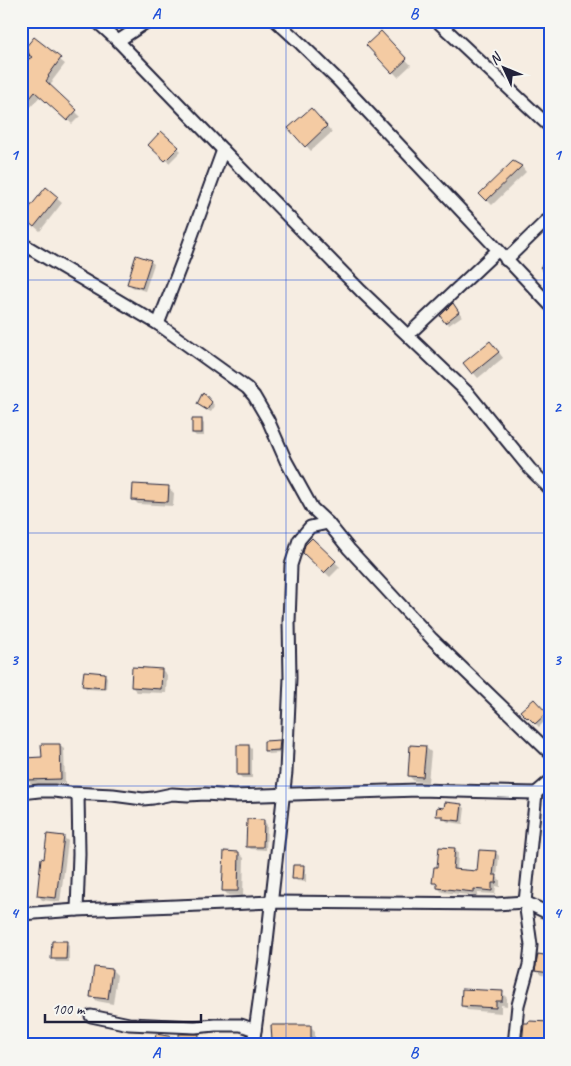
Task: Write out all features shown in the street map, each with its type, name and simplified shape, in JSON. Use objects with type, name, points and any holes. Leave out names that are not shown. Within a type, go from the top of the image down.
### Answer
[{"type":"street","points":[[96,21],[118,41],[361,291],[468,393],[530,469],[550,489]]},
{"type":"street","points":[[118,41],[148,21]]},
{"type":"street","points":[[276,21],[337,79],[550,305]]},
{"type":"street","points":[[437,21],[550,127]]},
{"type":"street","points":[[158,324],[223,150]]},
{"type":"street","points":[[506,260],[550,219]]},
{"type":"street","points":[[21,243],[158,324],[249,390],[268,420],[286,461],[312,508],[328,523],[349,549],[432,639],[550,753]]},
{"type":"street","points":[[408,335],[498,250]]},
{"type":"street","points":[[253,1045],[284,794],[290,678],[291,565],[299,540],[310,527],[328,523]]},
{"type":"street","points":[[514,1045],[516,1013],[529,965],[531,945],[525,902],[536,793],[550,780]]},
{"type":"street","points":[[21,793],[54,791],[143,799],[172,794],[234,796],[418,790],[536,793]]},
{"type":"street","points":[[77,910],[80,854],[78,794]]},
{"type":"street","points":[[21,914],[272,902],[496,904],[525,902],[550,914]]},
{"type":"street","points":[[91,1016],[129,1024],[195,1027],[241,1025],[255,1030]]},
{"type":"building","points":[[381,31],[407,59],[392,73],[366,45]]},
{"type":"building","points":[[34,37],[61,58],[46,81],[77,110],[67,121],[35,92],[21,109],[21,64],[32,57],[25,48]]},
{"type":"building","points":[[311,108],[327,126],[305,147],[288,128]]},
{"type":"building","points":[[161,131],[179,147],[165,161],[148,145]]},
{"type":"building","points":[[513,161],[522,166],[486,201],[479,194]]},
{"type":"building","points":[[46,187],[58,197],[34,227],[22,217]]},
{"type":"building","points":[[136,255],[151,260],[142,288],[127,284]]},
{"type":"building","points":[[550,259],[550,279],[540,267]]},
{"type":"building","points":[[453,303],[459,312],[445,323],[440,316]]},
{"type":"building","points":[[490,341],[499,352],[472,374],[463,363]]},
{"type":"building","points":[[203,392],[212,402],[207,410],[197,404]]},
{"type":"building","points":[[192,419],[202,419],[202,433],[192,433]]},
{"type":"building","points":[[133,484],[169,486],[168,502],[132,500]]},
{"type":"building","points":[[312,538],[336,561],[324,573],[303,553],[305,545]]},
{"type":"building","points":[[132,667],[162,669],[161,689],[131,687]]},
{"type":"building","points":[[84,671],[105,673],[104,688],[82,686]]},
{"type":"building","points":[[534,699],[547,713],[535,724],[520,711]]},
{"type":"building","points":[[280,740],[279,750],[264,751],[264,741]]},
{"type":"building","points":[[41,744],[60,744],[61,779],[26,780],[24,758],[42,757]]},
{"type":"building","points":[[237,745],[249,745],[249,775],[237,775]]},
{"type":"building","points":[[410,745],[426,746],[423,777],[408,776]]},
{"type":"building","points":[[445,802],[462,804],[460,821],[443,819],[443,816],[436,816],[437,807],[444,808]]},
{"type":"building","points":[[247,819],[264,820],[263,847],[246,847]]},
{"type":"building","points":[[47,834],[64,836],[56,898],[37,896],[41,858],[44,859]]},
{"type":"building","points":[[439,847],[455,848],[453,869],[477,871],[479,850],[496,851],[493,875],[497,875],[496,883],[492,883],[492,891],[474,889],[474,892],[437,888],[437,883],[432,883],[434,867],[437,867]]},
{"type":"building","points":[[224,851],[239,852],[238,891],[222,891]]},
{"type":"building","points":[[293,865],[304,865],[303,879],[292,879]]},
{"type":"building","points":[[52,941],[67,941],[66,959],[51,959]]},
{"type":"building","points":[[538,954],[550,956],[550,973],[535,971]]},
{"type":"building","points":[[94,967],[112,969],[108,999],[90,997]]},
{"type":"building","points":[[462,989],[503,991],[502,1001],[496,1001],[496,1008],[461,1006]]},
{"type":"building","points":[[529,1021],[550,1022],[550,1045],[522,1044],[524,1023]]},
{"type":"building","points":[[271,1025],[311,1025],[311,1040],[272,1041]]},
{"type":"building","points":[[156,1034],[179,1038],[179,1034],[199,1034],[198,1045],[154,1045]]}]
